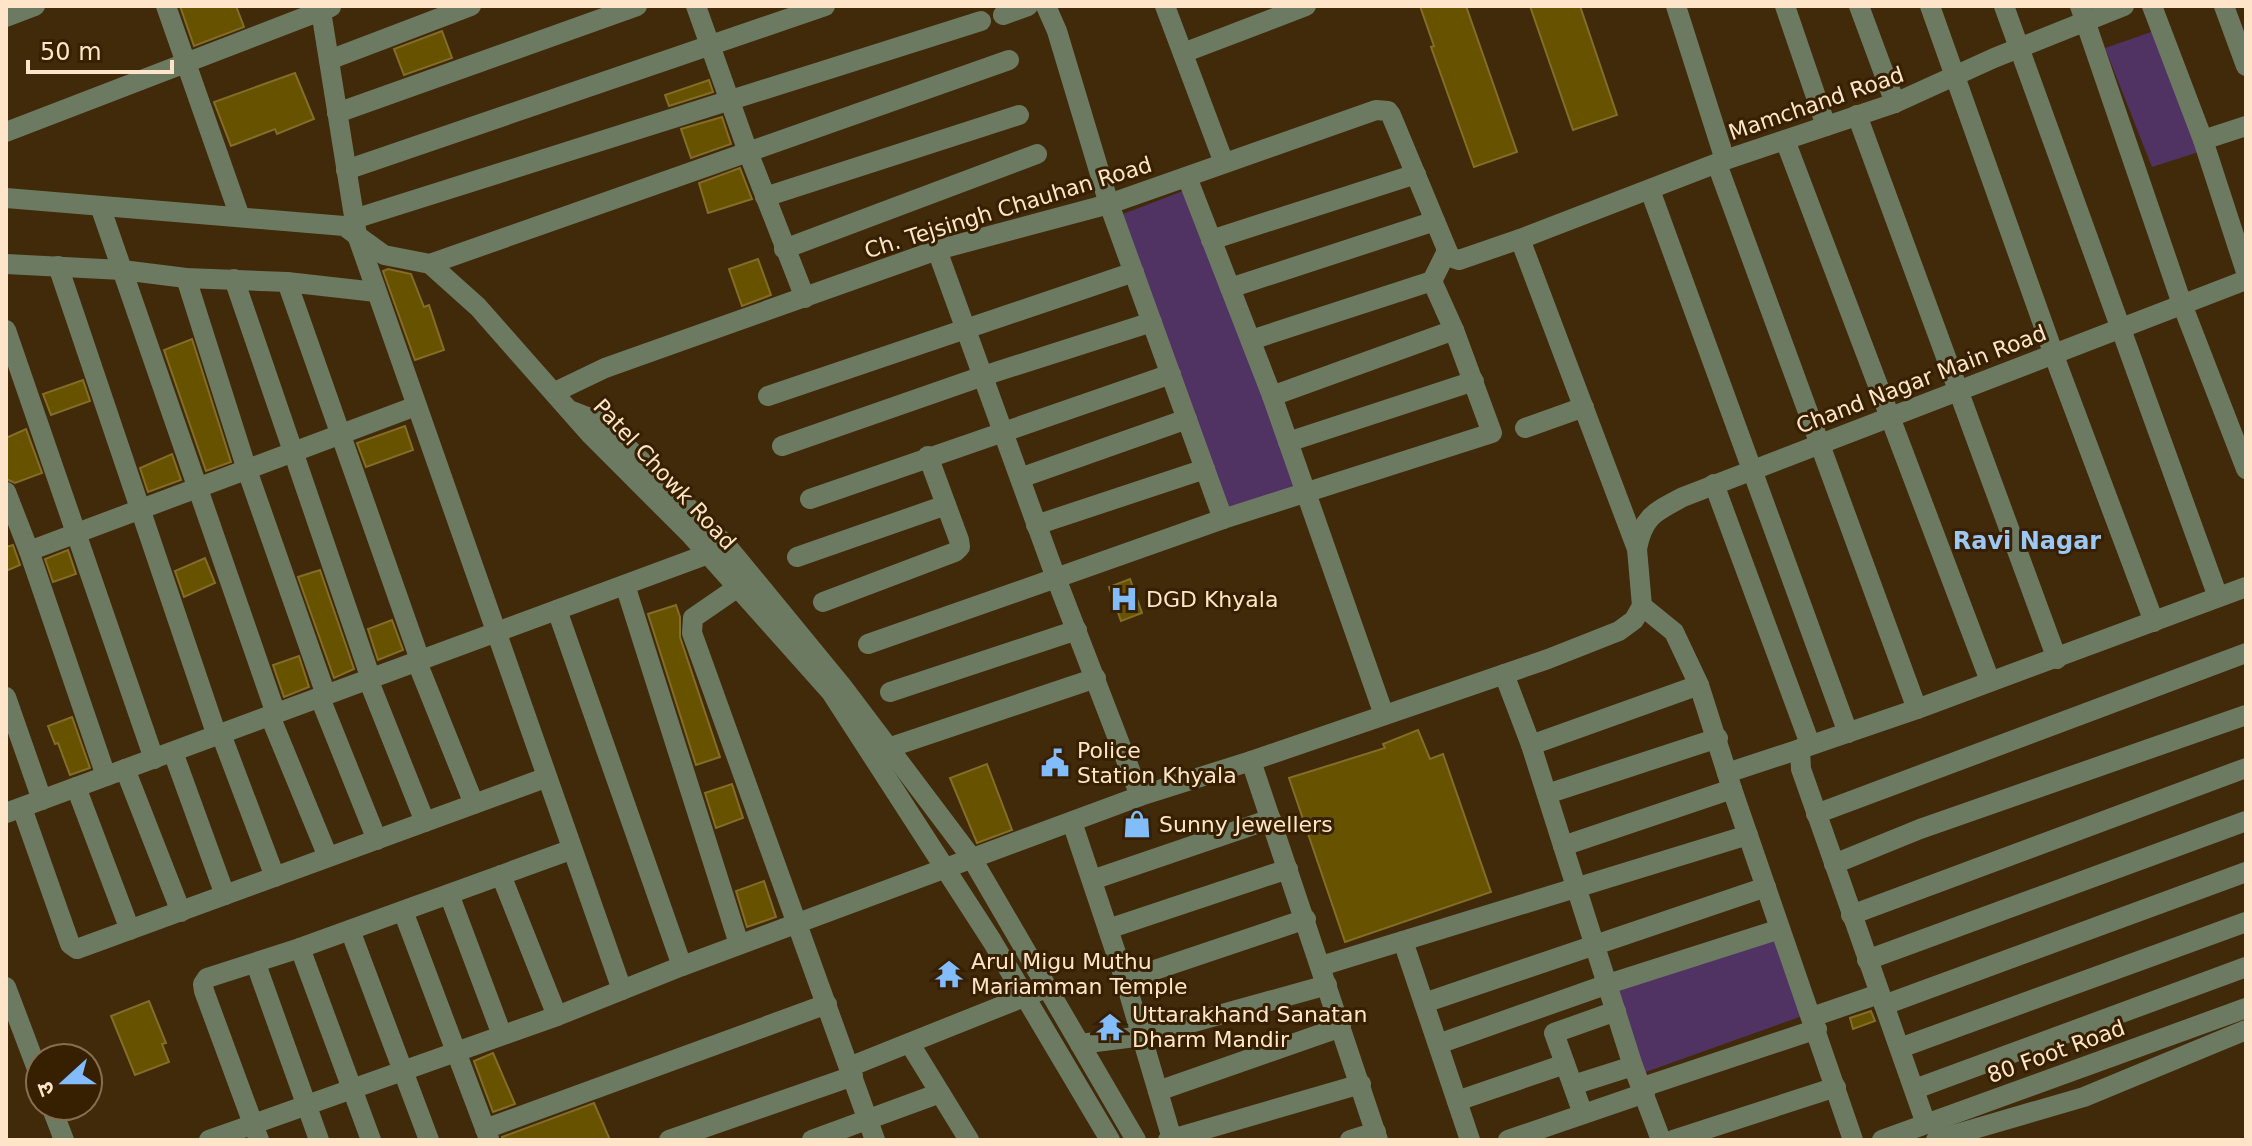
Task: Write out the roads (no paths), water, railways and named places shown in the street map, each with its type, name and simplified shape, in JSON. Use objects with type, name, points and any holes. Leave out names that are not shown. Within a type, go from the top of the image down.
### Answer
[{"type":"street","points":[[6,17],[35,6]]},
{"type":"street","points":[[166,6],[240,217]]},
{"type":"street","points":[[329,60],[471,6]]},
{"type":"street","points":[[337,113],[637,6]]},
{"type":"street","points":[[696,6],[784,249],[805,298]]},
{"type":"street","points":[[346,170],[825,6]]},
{"type":"street","points":[[1003,15],[1028,6]]},
{"type":"street","points":[[1046,6],[1057,31],[1109,204],[1223,519]]},
{"type":"street","points":[[1165,6],[1224,163]]},
{"type":"street","points":[[1183,53],[1306,6]]},
{"type":"street","points":[[1676,6],[1721,162],[1818,444],[1917,709]]},
{"type":"street","points":[[1785,6],[1826,126]]},
{"type":"street","points":[[1859,6],[1895,103]]},
{"type":"street","points":[[1930,6],[2053,354],[2154,622]]},
{"type":"street","points":[[2004,6],[2218,597]]},
{"type":"street","name":"Mamchand Road","points":[[1447,251],[1452,259],[1459,260],[1520,239],[1721,162],[1895,103],[2018,48],[2083,14],[2124,6]]},
{"type":"street","points":[[2152,6],[2203,140],[2246,272]]},
{"type":"street","points":[[2224,6],[2246,66]]},
{"type":"street","points":[[6,132],[328,8],[329,60],[355,227],[494,633],[622,990]]},
{"type":"street","points":[[2083,14],[2182,304],[2246,469]]},
{"type":"street","points":[[6,198],[355,227],[729,100],[981,21]]},
{"type":"street","points":[[355,227],[384,255],[430,264],[1009,60]]},
{"type":"street","name":"Ch. Tejsingh Chauhan Road","points":[[555,392],[605,368],[937,250],[1109,204],[1376,110],[1388,111],[1416,174]]},
{"type":"street","points":[[765,197],[1019,115]]},
{"type":"street","points":[[1857,115],[2057,659]]},
{"type":"street","points":[[2203,140],[2246,126]]},
{"type":"street","points":[[1785,140],[1990,681]]},
{"type":"street","points":[[784,249],[1037,154]]},
{"type":"street","points":[[1211,240],[1416,174],[1435,221],[1447,251],[1432,281],[1251,340]]},
{"type":"street","points":[[1187,177],[1272,396],[1384,715]]},
{"type":"street","points":[[1650,190],[1848,733]]},
{"type":"street","points":[[100,206],[273,715],[328,857]]},
{"type":"street","points":[[1230,288],[1435,221]]},
{"type":"street","points":[[209,1140],[256,1132],[306,1105],[557,1016],[971,857],[1140,796],[1504,674],[1619,631],[1634,620],[1642,606],[1637,549],[1520,239]]},
{"type":"street","points":[[937,250],[1036,525],[1140,796]]},
{"type":"street","points":[[6,264],[122,270],[186,278],[287,282],[376,292]]},
{"type":"street","points":[[430,264],[478,307],[572,411]]},
{"type":"street","points":[[58,266],[219,735],[275,877]]},
{"type":"street","points":[[768,396],[1134,272]]},
{"type":"street","points":[[186,278],[323,696],[377,840]]},
{"type":"street","points":[[234,279],[369,679],[425,822]]},
{"type":"street","name":"Chand Nagar Main Road","points":[[1637,549],[1640,530],[1658,511],[1714,484],[2246,280]]},
{"type":"street","points":[[868,644],[1223,519],[1492,433],[1454,330],[1432,281]]},
{"type":"street","points":[[287,282],[418,661],[474,804]]},
{"type":"street","points":[[782,446],[983,376],[1152,322]]},
{"type":"street","points":[[6,330],[77,534],[163,755],[225,895]]},
{"type":"street","points":[[1272,396],[1454,330]]},
{"type":"street","points":[[810,499],[1171,374]]},
{"type":"street","points":[[1288,442],[1474,381]]},
{"type":"street","points":[[29,551],[416,406]]},
{"type":"street","points":[[1525,428],[1584,407]]},
{"type":"street","name":"Patel Chowk Road","points":[[572,411],[590,434],[708,554],[831,692],[1027,997],[1110,1140]]},
{"type":"street","name":"Patel Chowk Road","points":[[572,411],[603,423],[727,546],[842,686],[971,857],[1136,1140]]},
{"type":"street","points":[[1020,478],[1187,419]]},
{"type":"street","points":[[823,602],[955,552],[960,547],[928,456]]},
{"type":"street","points":[[1036,525],[1205,469]]},
{"type":"street","points":[[1714,484],[1805,746],[1801,769],[1816,814],[1931,1132]]},
{"type":"street","points":[[6,492],[115,773],[181,912]]},
{"type":"street","points":[[797,557],[946,505]]},
{"type":"street","points":[[545,778],[77,949],[70,944],[14,810],[708,554]]},
{"type":"street","points":[[625,585],[739,944]]},
{"type":"street","points":[[738,587],[693,618],[692,633],[875,1140]]},
{"type":"street","points":[[1563,846],[1730,781],[1805,746],[2057,659],[2246,587]]},
{"type":"street","points":[[1642,606],[1674,632],[1699,685],[1853,1140]]},
{"type":"street","points":[[557,610],[682,966]]},
{"type":"street","points":[[890,692],[1077,630]]},
{"type":"street","points":[[1816,814],[2246,653]]},
{"type":"street","points":[[1504,674],[1531,745],[1633,1066],[1661,1140]]},
{"type":"street","points":[[888,748],[1096,678]]},
{"type":"street","points":[[1531,745],[1699,685]]},
{"type":"street","points":[[6,697],[42,800]]},
{"type":"street","points":[[1834,864],[1920,829],[2246,715]]},
{"type":"street","points":[[1547,794],[1718,738]]},
{"type":"street","points":[[1251,761],[1377,1136],[1350,1140]]},
{"type":"street","points":[[1851,915],[2246,768]]},
{"type":"street","points":[[76,787],[130,930]]},
{"type":"street","points":[[1092,880],[1271,819]]},
{"type":"street","points":[[1867,960],[2246,821]]},
{"type":"street","points":[[1072,822],[1143,1036],[1170,1139],[1361,1084]]},
{"type":"street","points":[[1080,1044],[1143,1036],[1324,975],[1403,941],[1748,835]]},
{"type":"street","points":[[256,1132],[203,984],[207,978],[256,964],[570,850]]},
{"type":"street","points":[[1108,929],[1288,869]]},
{"type":"street","points":[[1508,1140],[1583,1114],[1814,1023],[2246,872]]},
{"type":"street","points":[[501,875],[557,1016]]},
{"type":"street","points":[[1424,1003],[1766,887]]},
{"type":"street","points":[[449,894],[502,1035]]},
{"type":"street","points":[[403,911],[487,1135],[827,1004]]},
{"type":"street","points":[[1125,980],[1306,919]]},
{"type":"street","points":[[1900,1048],[2246,922]]},
{"type":"street","points":[[1438,1044],[1608,984],[1780,929]]},
{"type":"street","points":[[350,930],[429,1140]]},
{"type":"street","points":[[1403,941],[1470,1140]]},
{"type":"street","points":[[300,948],[371,1140]]},
{"type":"street","points":[[256,964],[319,1140]]},
{"type":"street","points":[[1915,1089],[2246,967]]},
{"type":"street","points":[[6,987],[27,1042]]},
{"type":"street","points":[[669,1140],[851,1072],[1046,987]]},
{"type":"street","points":[[1545,1006],[1583,1114]]},
{"type":"street","points":[[2240,1032],[2245,1006]]},
{"type":"street","name":"80 Foot Road","points":[[1931,1132],[2245,1006]]},
{"type":"street","points":[[1554,1033],[1616,1011]]},
{"type":"street","points":[[1158,1091],[1341,1027]]},
{"type":"street","name":"80 Foot Road","points":[[1882,1140],[2084,1097],[2240,1032]]},
{"type":"street","points":[[910,1044],[969,1140]]},
{"type":"street","points":[[1457,1101],[1565,1064]]},
{"type":"street","points":[[1573,1085],[1633,1066]]},
{"type":"street","points":[[1673,1140],[1836,1087]]},
{"type":"street","points":[[812,1140],[940,1093]]},
{"type":"place","name":"DGD Khyala","points":[[1124,599]]},
{"type":"place","name":"Police Station Khyala","points":[[1055,763]]},
{"type":"place","name":"Sunny Jewellers","points":[[1137,824]]},
{"type":"place","name":"Arul Migu Muthu Mariamman Temple","points":[[949,974]]},
{"type":"place","name":"Uttarakhand Sanatan Dharm Mandir","points":[[1110,1027]]},
{"type":"district","name":"Ravi Nagar","points":[[2027,541]]}]
